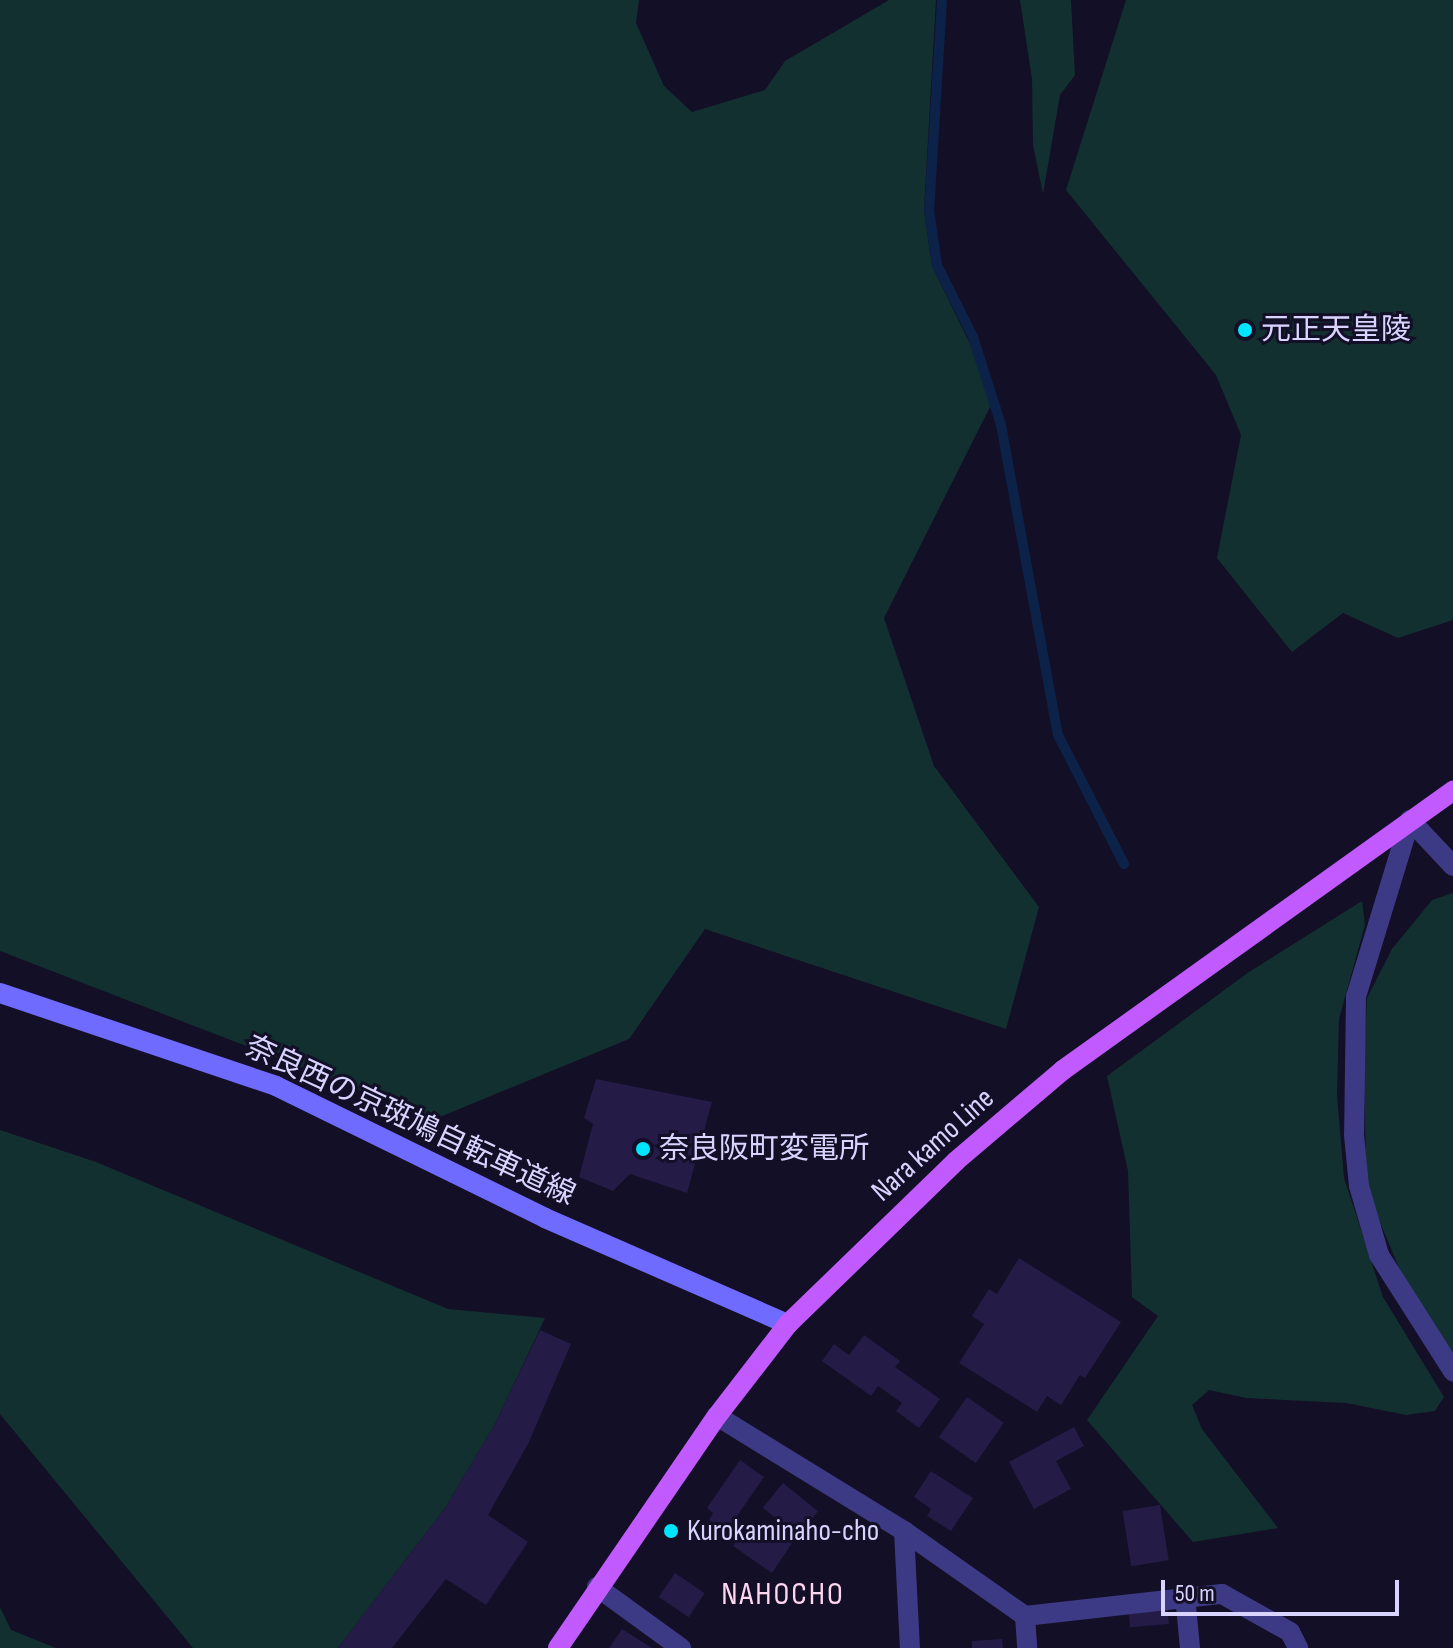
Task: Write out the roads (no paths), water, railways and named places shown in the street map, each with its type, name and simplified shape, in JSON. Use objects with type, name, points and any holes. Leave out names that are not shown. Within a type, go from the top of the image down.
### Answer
[{"type":"main road","name":"Nara kamo Line","points":[[558,1648],[717,1416],[788,1324],[956,1161],[1063,1070],[1453,791]]},
{"type":"main road","name":"奈良西の京斑鳩自転車道線","points":[[0,993],[276,1086],[545,1218],[788,1324]]},
{"type":"street","points":[[1453,866],[1410,820],[1356,997],[1354,1135],[1359,1186],[1379,1255],[1453,1371]]},
{"type":"street","points":[[717,1416],[904,1531],[1025,1616],[1222,1594],[1290,1632],[1298,1648]]},
{"type":"street","points":[[904,1531],[910,1648]]},
{"type":"street","points":[[597,1587],[681,1648]]},
{"type":"street","points":[[1185,1596],[1190,1648]]},
{"type":"street","points":[[1025,1616],[1027,1648]]},
{"type":"waterway","points":[[942,0],[929,210],[937,265],[973,337],[1001,425],[1058,735],[1124,864]]},
{"type":"place","name":"元正天皇陵","points":[[1245,330]]},
{"type":"place","name":"奈良阪町変電所","points":[[643,1149]]},
{"type":"place","name":"Kurokaminaho-cho","points":[[671,1531]]},
{"type":"district","name":"NAHOCHO","points":[[783,1595]]}]
